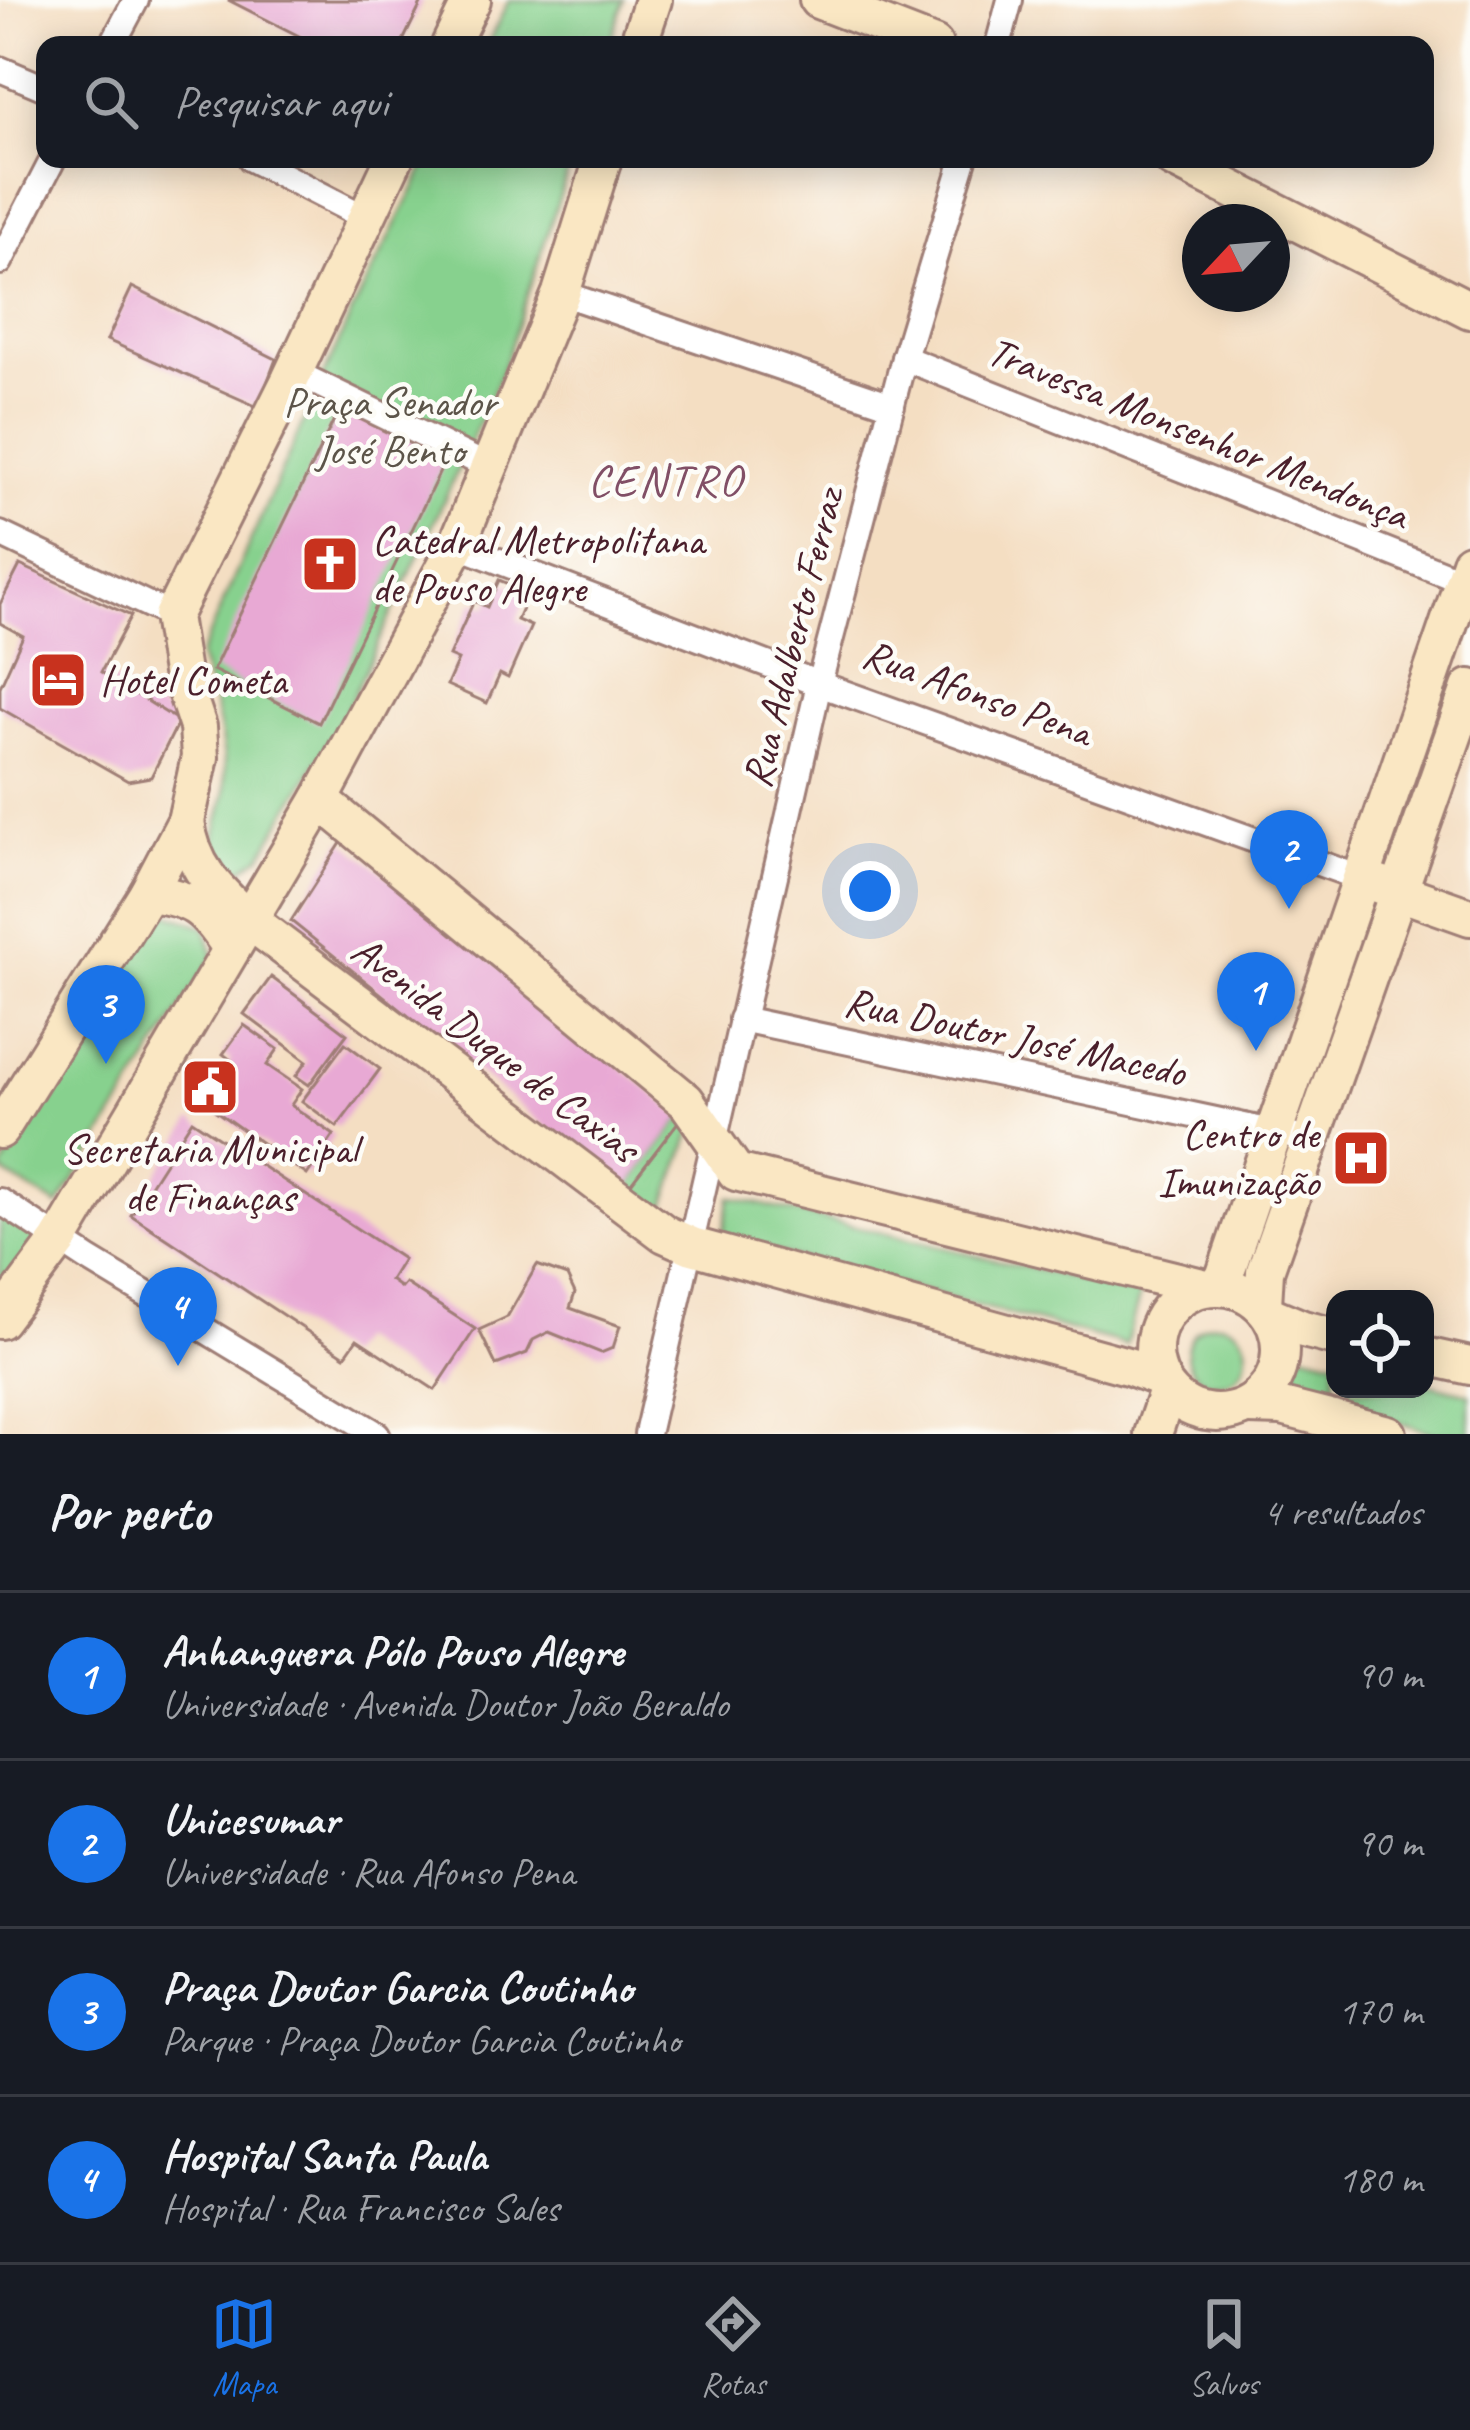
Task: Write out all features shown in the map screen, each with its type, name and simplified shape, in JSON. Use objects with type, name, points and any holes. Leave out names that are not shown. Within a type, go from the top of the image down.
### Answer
[{"type":"street","points":[[117,36],[136,0]]},
{"type":"street","points":[[454,36],[472,0]]},
{"type":"street","points":[[641,36],[652,0]]},
{"type":"street","points":[[818,0],[911,36]]},
{"type":"street","points":[[1000,36],[1010,0]]},
{"type":"street","points":[[0,69],[36,84]]},
{"type":"street","points":[[0,262],[48,168]]},
{"type":"street","points":[[269,168],[366,218]]},
{"type":"street","points":[[0,1130],[148,893],[185,820],[200,758],[198,727],[182,679],[172,616],[390,168]]},
{"type":"street","points":[[0,1320],[59,1241],[320,800],[457,545],[561,293],[600,168]]},
{"type":"street","name":"Rua Adalberto Ferraz","points":[[714,1140],[819,684],[904,358],[961,168]]},
{"type":"street","points":[[1191,168],[1470,310]]},
{"type":"street","points":[[561,293],[892,405]]},
{"type":"street","name":"Travessa Monsenhor Mendonça","points":[[904,358],[1468,576]]},
{"type":"street","points":[[294,372],[489,467]]},
{"type":"street","points":[[0,533],[172,616]]},
{"type":"street","name":"Rua Afonso Pena","points":[[457,545],[819,684],[1470,916]]},
{"type":"street","points":[[1212,1286],[1273,1132],[1468,576]]},
{"type":"street","points":[[1326,1334],[1303,1329],[1267,1310],[1244,1291],[1212,1286],[1176,1300],[1159,1322],[1153,1350],[1164,1384],[1206,1424],[1249,1406],[1268,1389],[1280,1366],[1280,1340],[1267,1310],[1265,1271],[1470,688]]},
{"type":"street","name":"Avenida Duque de Caxias","points":[[320,800],[686,1101],[736,1172],[1212,1286]]},
{"type":"street","points":[[185,820],[188,845],[199,869],[239,933]]},
{"type":"street","points":[[148,893],[182,897],[239,933]]},
{"type":"street","name":"Avenida Duque de Caxias","points":[[239,933],[646,1220],[692,1246],[1131,1367],[1164,1384]]},
{"type":"street","name":"Rua Doutor José Macedo","points":[[741,1019],[1310,1140]]},
{"type":"street","points":[[647,1434],[714,1140]]},
{"type":"street","points":[[0,1201],[377,1434]]},
{"type":"street","points":[[1434,1358],[1470,1366]]},
{"type":"street","points":[[1153,1434],[1164,1384]]},
{"type":"street","points":[[1249,1406],[1282,1407],[1388,1434]]},
{"type":"green space","points":[[509,0],[624,0],[613,36],[491,36]]},
{"type":"green space","name":"Praça Senador José Bento","points":[[424,168],[569,168],[502,371],[345,714],[261,856],[242,869],[213,854],[224,797],[224,755],[199,657],[352,312]]},
{"type":"green space","points":[[158,910],[205,927],[214,956],[58,1206],[1,1171]]},
{"type":"green space","points":[[682,1117],[694,1126],[661,1216],[625,1191]]},
{"type":"green space","points":[[730,1197],[1140,1294],[1126,1345],[722,1238]]},
{"type":"green space","points":[[0,1212],[47,1243],[0,1303]]},
{"type":"green space","points":[[1217,1323],[1238,1332],[1247,1353],[1238,1374],[1217,1383],[1196,1374],[1187,1353],[1196,1332]]},
{"type":"green space","points":[[1298,1351],[1326,1358],[1326,1398],[1434,1398],[1434,1385],[1470,1394],[1470,1434],[1438,1434],[1287,1391]]},
{"type":"building","points":[[228,0],[423,0],[405,36],[299,36]]},
{"type":"building","points":[[132,287],[276,359],[258,407],[107,340]]},
{"type":"building","name":"Catedral Metropolitana de Pouso Alegre","points":[[341,405],[447,457],[319,723],[213,670]]},
{"type":"building","name":"Hotel Cometa","points":[[20,565],[131,616],[101,672],[179,721],[151,777],[128,781],[0,708],[0,687],[23,636],[0,623],[0,604]]},
{"type":"building","points":[[499,580],[529,593],[517,620],[531,626],[508,678],[500,674],[487,703],[447,685],[458,660],[449,656],[474,601],[487,607]]},
{"type":"building","points":[[343,840],[682,1117],[625,1191],[291,921]]},
{"type":"building","points":[[271,977],[347,1034],[309,1085],[296,1076],[307,1061],[244,1014]]},
{"type":"building","points":[[244,1025],[278,1049],[267,1065],[302,1089],[291,1105],[334,1135],[307,1175],[203,1102],[231,1060],[223,1054]]},
{"type":"building","points":[[345,1043],[380,1069],[337,1127],[302,1101]]},
{"type":"building","points":[[192,1120],[403,1259],[390,1280],[401,1288],[405,1283],[475,1329],[435,1390],[357,1339],[345,1356],[131,1215]]},
{"type":"building","points":[[537,1265],[567,1276],[575,1293],[570,1308],[620,1326],[613,1348],[601,1353],[549,1332],[533,1340],[527,1353],[496,1365],[479,1330],[507,1317]]},
{"type":"place","name":"Catedral Metropolitana de Pouso Alegre","points":[[330,564]]},
{"type":"place","name":"Hotel Cometa","points":[[58,680]]},
{"type":"place","name":"Unicesumar","points":[[1289,909]]},
{"type":"place","name":"Anhanguera Pólo Pouso Alegre","points":[[1256,1051]]},
{"type":"place","name":"Praça Doutor Garcia Coutinho","points":[[106,1064]]},
{"type":"place","name":"Secretaria Municipal de Finanças","points":[[210,1087]]},
{"type":"place","name":"Centro de Imunização","points":[[1361,1158]]},
{"type":"place","name":"Hospital Santa Paula","points":[[178,1366]]},
{"type":"district","name":"CENTRO","points":[[666,480]]}]
